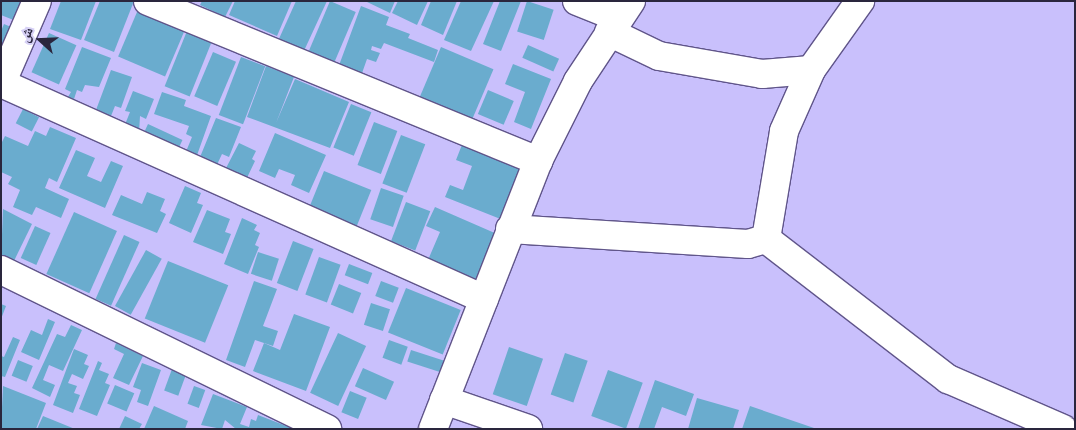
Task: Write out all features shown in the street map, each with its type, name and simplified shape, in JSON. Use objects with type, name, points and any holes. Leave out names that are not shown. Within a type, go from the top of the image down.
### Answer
[{"type":"street","points":[[38,1],[1,83],[484,299]]},
{"type":"street","points":[[148,1],[538,161]]},
{"type":"street","points":[[577,1],[620,17],[659,56],[762,74],[811,70]]},
{"type":"street","points":[[766,239],[784,131],[811,70],[860,1]]},
{"type":"street","points":[[433,429],[538,161],[578,81],[620,17]]},
{"type":"street","points":[[510,229],[748,244],[766,239]]},
{"type":"street","points":[[766,239],[948,379],[1063,429]]},
{"type":"street","points":[[1,270],[328,429]]},
{"type":"street","points":[[444,400],[528,429]]},
{"type":"building","points":[[1,1],[30,1],[21,23],[1,15]]},
{"type":"building","points":[[61,1],[96,1],[81,40],[50,29]]},
{"type":"building","points":[[100,1],[134,1],[114,52],[84,40]]},
{"type":"building","points":[[202,1],[233,1],[225,17],[200,5]]},
{"type":"building","points":[[235,1],[292,1],[277,36],[229,15]]},
{"type":"building","points":[[296,1],[327,1],[303,53],[278,41]]},
{"type":"building","points":[[330,1],[356,12],[333,65],[307,54]]},
{"type":"building","points":[[365,1],[395,1],[390,13]]},
{"type":"building","points":[[398,1],[428,1],[417,25],[392,13]]},
{"type":"building","points":[[431,1],[457,1],[443,35],[421,25]]},
{"type":"building","points":[[461,1],[494,1],[471,51],[444,40]]},
{"type":"building","points":[[500,1],[521,1],[501,51],[483,44]]},
{"type":"building","points":[[527,1],[554,10],[544,40],[517,31]]},
{"type":"building","points":[[140,5],[187,25],[165,76],[118,57]]},
{"type":"building","points":[[361,6],[389,17],[386,25],[410,34],[408,38],[438,50],[434,62],[384,43],[381,49],[372,46],[371,50],[380,53],[376,62],[367,59],[361,76],[338,68]]},
{"type":"building","points":[[4,24],[18,30],[1,71],[1,31]]},
{"type":"building","points":[[189,26],[214,36],[190,96],[165,86]]},
{"type":"building","points":[[49,33],[76,45],[59,84],[32,72]]},
{"type":"building","points":[[528,45],[559,59],[553,72],[522,58]]},
{"type":"building","points":[[82,47],[111,58],[99,87],[85,85],[82,92],[77,90],[74,99],[68,97],[71,92],[65,89]]},
{"type":"building","points":[[441,47],[493,69],[472,121],[419,99]]},
{"type":"building","points":[[213,52],[236,62],[217,106],[194,96]]},
{"type":"building","points":[[241,57],[265,66],[243,124],[219,115]]},
{"type":"building","points":[[513,64],[551,79],[531,129],[514,122],[525,92],[505,84]]},
{"type":"building","points":[[266,66],[294,77],[276,123],[295,79],[349,102],[330,148],[247,117]]},
{"type":"building","points":[[111,70],[132,77],[121,108],[115,106],[111,116],[96,110]]},
{"type":"building","points":[[488,90],[514,101],[504,125],[478,114]]},
{"type":"building","points":[[133,91],[154,99],[146,119],[140,116],[139,133],[124,127],[130,112],[125,111]]},
{"type":"building","points":[[162,92],[186,100],[184,106],[211,116],[196,158],[185,154],[192,137],[186,134],[189,126],[154,114]]},
{"type":"building","points":[[351,104],[371,112],[354,156],[333,148]]},
{"type":"building","points":[[23,109],[39,117],[32,131],[16,123]]},
{"type":"building","points":[[216,118],[241,127],[229,157],[222,154],[215,169],[198,162]]},
{"type":"building","points":[[374,122],[397,131],[381,174],[358,165]]},
{"type":"building","points":[[148,124],[182,140],[177,152],[143,136]]},
{"type":"building","points":[[50,127],[76,138],[57,182],[49,178],[45,188],[69,199],[61,218],[36,207],[32,215],[13,207],[20,190],[8,184],[12,177],[1,172],[1,144],[5,136],[28,146],[35,131],[46,136]]},
{"type":"building","points":[[275,133],[326,155],[309,193],[291,185],[295,175],[279,169],[275,178],[259,171]]},
{"type":"building","points":[[401,135],[425,144],[407,193],[382,184]]},
{"type":"building","points":[[465,137],[526,161],[503,220],[445,197],[450,185],[463,190],[472,166],[456,160]]},
{"type":"building","points":[[239,143],[256,151],[252,159],[255,161],[245,182],[224,172]]},
{"type":"building","points":[[76,150],[95,158],[87,176],[101,182],[111,161],[123,166],[105,208],[59,188]]},
{"type":"building","points":[[324,171],[371,190],[355,230],[308,211]]},
{"type":"building","points":[[185,186],[201,193],[197,203],[203,205],[191,233],[169,223]]},
{"type":"building","points":[[381,188],[404,196],[393,227],[370,219]]},
{"type":"building","points":[[147,192],[165,199],[160,211],[166,214],[157,233],[112,215],[121,195],[142,204]]},
{"type":"building","points":[[406,202],[430,211],[415,251],[391,241]]},
{"type":"building","points":[[435,207],[497,234],[477,282],[428,260],[440,232],[426,226]]},
{"type":"building","points":[[3,209],[32,224],[12,265],[1,260]]},
{"type":"building","points":[[207,210],[230,219],[225,232],[231,234],[223,254],[193,242]]},
{"type":"building","points":[[74,212],[117,231],[89,293],[46,274]]},
{"type":"building","points":[[242,218],[257,225],[254,230],[260,233],[255,245],[259,247],[248,274],[224,264]]},
{"type":"building","points":[[35,226],[51,233],[36,265],[21,258]]},
{"type":"building","points":[[124,235],[140,242],[111,306],[96,299]]},
{"type":"building","points":[[293,241],[314,249],[297,291],[277,283]]},
{"type":"building","points":[[146,250],[162,259],[131,315],[115,306]]},
{"type":"building","points":[[258,252],[279,259],[272,281],[251,274]]},
{"type":"building","points":[[319,257],[341,265],[327,302],[305,295]]},
{"type":"building","points":[[168,261],[228,285],[205,343],[145,318]]},
{"type":"building","points":[[349,264],[372,273],[368,284],[345,275]]},
{"type":"building","points":[[254,281],[277,289],[263,326],[278,331],[273,346],[255,340],[245,367],[226,360]]},
{"type":"building","points":[[381,281],[399,288],[393,303],[375,296]]},
{"type":"building","points":[[339,284],[361,293],[353,313],[331,304]]},
{"type":"building","points":[[406,288],[461,310],[443,355],[388,333]]},
{"type":"building","points":[[371,303],[390,309],[383,331],[364,325]]},
{"type":"building","points":[[1,304],[6,306],[1,319]]},
{"type":"building","points":[[294,314],[330,327],[306,391],[253,371],[264,343],[280,350]]},
{"type":"building","points":[[48,319],[55,322],[39,360],[21,352],[31,330],[42,335]]},
{"type":"building","points":[[71,325],[82,330],[63,371],[49,365],[43,380],[55,385],[50,397],[32,388],[57,334],[65,337]]},
{"type":"building","points":[[338,333],[366,346],[338,406],[310,393]]},
{"type":"building","points":[[13,337],[20,340],[5,377],[1,376],[1,356],[4,357]]},
{"type":"building","points":[[389,340],[408,347],[401,365],[383,358]]},
{"type":"building","points":[[116,343],[143,356],[129,385],[113,378],[124,354],[114,349]]},
{"type":"building","points":[[509,347],[543,359],[527,406],[493,394]]},
{"type":"building","points":[[74,349],[88,355],[84,364],[89,366],[83,379],[72,374],[68,383],[77,386],[74,393],[80,395],[73,413],[53,405]]},
{"type":"building","points":[[411,350],[444,361],[441,372],[407,361]]},
{"type":"building","points":[[565,353],[588,361],[573,402],[551,395]]},
{"type":"building","points":[[18,360],[33,366],[26,382],[12,376]]},
{"type":"building","points":[[98,361],[102,363],[99,370],[109,374],[105,383],[110,385],[97,416],[79,409]]},
{"type":"building","points":[[142,363],[161,370],[148,406],[137,402],[141,390],[133,387]]},
{"type":"building","points":[[363,368],[394,382],[386,400],[355,386]]},
{"type":"building","points":[[172,369],[186,374],[178,396],[164,391]]},
{"type":"building","points":[[608,370],[643,383],[626,429],[591,416]]},
{"type":"building","points":[[655,380],[694,394],[686,416],[662,407],[654,429],[638,429]]},
{"type":"building","points":[[115,385],[134,393],[127,412],[107,403]]},
{"type":"building","points":[[3,386],[46,403],[36,429],[1,429]]},
{"type":"building","points":[[194,386],[205,390],[199,408],[188,404]]},
{"type":"building","points":[[350,391],[367,398],[358,419],[341,412]]},
{"type":"building","points":[[213,394],[247,407],[240,424],[249,427],[251,419],[256,421],[258,415],[294,429],[236,429],[225,420],[222,429],[201,425]]},
{"type":"building","points":[[697,398],[739,410],[733,429],[688,429]]},
{"type":"building","points":[[154,406],[188,421],[185,429],[144,429]]},
{"type":"building","points":[[750,406],[814,428],[814,429],[742,429]]},
{"type":"building","points":[[43,416],[75,429],[37,429]]},
{"type":"building","points":[[125,416],[142,424],[139,429],[119,429]]}]
